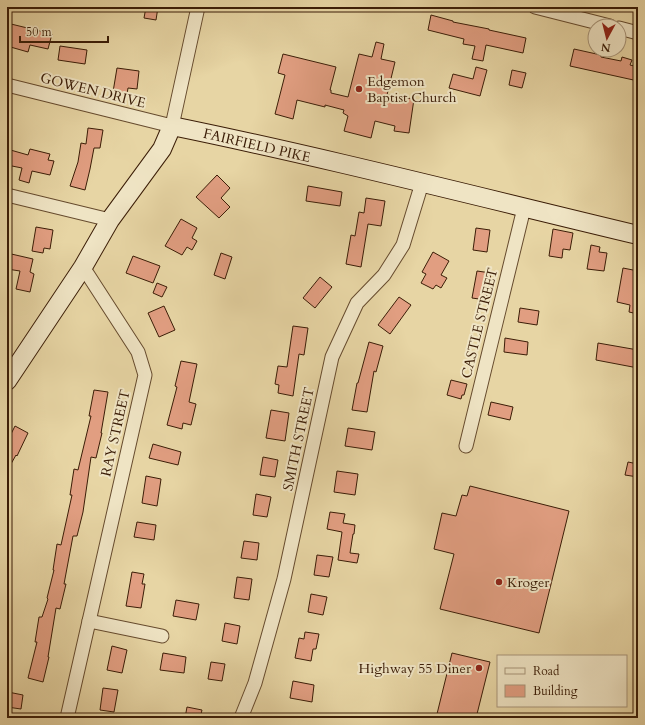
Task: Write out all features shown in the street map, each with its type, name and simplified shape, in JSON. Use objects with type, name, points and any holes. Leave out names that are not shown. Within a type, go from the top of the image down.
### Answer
[{"type":"street","points":[[7,381],[83,267],[110,220],[162,149],[172,126],[198,7]]},
{"type":"street","points":[[535,7],[587,20]]},
{"type":"street","points":[[627,30],[638,33]]},
{"type":"street","name":"GOWEN DRIVE","points":[[7,85],[172,126]]},
{"type":"street","name":"FAIRFIELD PIKE","points":[[172,126],[232,138],[638,235]]},
{"type":"street","name":"SMITH STREET","points":[[241,718],[255,683],[284,579],[332,357],[357,303],[384,275],[403,245],[422,183]]},
{"type":"street","points":[[7,195],[110,220]]},
{"type":"street","name":"CASTLE STREET","points":[[466,446],[524,208]]},
{"type":"street","name":"RAY STREET","points":[[66,718],[145,375],[138,352],[83,267]]},
{"type":"street","points":[[89,621],[162,636]]},
{"type":"building","points":[[146,7],[158,7],[156,20],[144,18]]},
{"type":"building","points":[[431,15],[453,22],[526,38],[523,53],[486,45],[483,61],[472,59],[475,46],[463,44],[464,39],[428,30]]},
{"type":"building","points":[[11,24],[52,34],[48,49],[30,45],[28,52],[7,46],[7,39]]},
{"type":"building","points":[[376,42],[384,44],[381,59],[395,62],[387,95],[414,99],[409,133],[394,131],[395,126],[375,121],[371,138],[344,131],[348,116],[343,113],[344,110],[297,100],[293,119],[275,114],[285,75],[278,73],[283,54],[336,67],[330,90],[331,93],[348,97],[359,54],[372,57]]},
{"type":"building","points":[[60,46],[87,50],[85,64],[58,60]]},
{"type":"building","points":[[574,49],[587,52],[587,58],[606,58],[621,61],[622,58],[625,58],[632,60],[630,65],[638,67],[638,81],[570,66]]},
{"type":"building","points":[[476,67],[487,70],[480,96],[449,88],[453,74],[473,79]]},
{"type":"building","points":[[117,68],[139,71],[137,89],[128,88],[127,94],[113,92]]},
{"type":"building","points":[[512,70],[526,73],[522,88],[509,85]]},
{"type":"building","points":[[88,128],[103,130],[100,148],[94,148],[85,190],[70,186],[78,162],[81,143],[86,144]]},
{"type":"building","points":[[7,149],[28,155],[30,149],[50,154],[48,160],[54,161],[50,175],[32,171],[29,183],[19,180],[22,168],[7,165]]},
{"type":"building","points":[[217,175],[230,188],[221,198],[230,207],[219,218],[196,197]]},
{"type":"building","points":[[308,186],[342,192],[340,206],[306,201]]},
{"type":"building","points":[[366,198],[385,201],[381,226],[368,224],[361,267],[346,264],[351,235],[355,236],[359,212],[364,213]]},
{"type":"building","points":[[181,219],[197,228],[192,238],[197,241],[192,250],[187,247],[182,255],[165,246]]},
{"type":"building","points":[[36,227],[53,230],[50,249],[44,248],[43,253],[32,251]]},
{"type":"building","points":[[476,228],[490,230],[487,252],[473,250]]},
{"type":"building","points":[[553,229],[573,233],[570,250],[563,249],[562,258],[549,256]]},
{"type":"building","points":[[591,245],[600,247],[599,252],[607,253],[604,271],[587,269]]},
{"type":"building","points":[[433,252],[449,261],[441,275],[447,278],[441,288],[436,285],[433,289],[421,283],[426,274],[422,272]]},
{"type":"building","points":[[7,253],[33,259],[30,272],[34,274],[30,292],[16,289],[20,271],[7,269]]},
{"type":"building","points":[[221,253],[232,257],[225,279],[214,275]]},
{"type":"building","points":[[133,256],[160,266],[153,283],[126,273]]},
{"type":"building","points":[[623,268],[638,271],[638,314],[629,312],[630,305],[617,302]]},
{"type":"building","points":[[477,271],[491,273],[486,300],[472,298]]},
{"type":"building","points":[[320,277],[332,287],[315,308],[303,298]]},
{"type":"building","points":[[157,283],[167,287],[162,297],[153,293]]},
{"type":"building","points":[[399,297],[411,305],[390,334],[378,325]]},
{"type":"building","points":[[164,306],[175,330],[159,337],[148,313]]},
{"type":"building","points":[[520,308],[539,311],[537,325],[518,322]]},
{"type":"building","points":[[293,326],[308,328],[304,355],[299,354],[293,396],[278,393],[279,385],[275,384],[278,366],[287,367]]},
{"type":"building","points":[[505,338],[528,342],[527,355],[504,352]]},
{"type":"building","points":[[369,342],[383,346],[376,372],[374,371],[367,412],[352,410],[357,383]]},
{"type":"building","points":[[598,343],[638,350],[638,368],[596,360]]},
{"type":"building","points":[[181,361],[197,364],[189,402],[196,404],[191,425],[183,423],[182,429],[167,425],[177,387],[175,386]]},
{"type":"building","points":[[451,380],[467,384],[464,395],[462,395],[461,399],[447,395]]},
{"type":"building","points":[[94,390],[108,392],[102,433],[96,458],[91,457],[83,512],[77,536],[73,536],[64,584],[66,584],[60,609],[56,608],[49,657],[43,682],[28,678],[37,642],[35,642],[39,617],[42,617],[48,599],[54,570],[57,544],[61,545],[72,495],[70,495],[74,469],[78,470],[91,416],[89,416]]},
{"type":"building","points":[[491,402],[513,407],[510,420],[488,415]]},
{"type":"building","points":[[271,410],[289,413],[285,441],[266,438]]},
{"type":"building","points":[[15,426],[28,433],[17,456],[16,455],[7,471],[7,442]]},
{"type":"building","points":[[348,428],[375,432],[372,450],[345,446]]},
{"type":"building","points":[[153,444],[181,452],[178,465],[149,458]]},
{"type":"building","points":[[263,457],[278,460],[275,477],[260,475]]},
{"type":"building","points":[[628,462],[638,464],[638,477],[625,475]]},
{"type":"building","points":[[337,471],[358,474],[355,495],[334,492]]},
{"type":"building","points":[[146,476],[161,479],[157,506],[142,503]]},
{"type":"building","name":"Kroger","points":[[470,486],[569,511],[539,633],[440,609],[454,554],[434,549],[442,513],[456,516],[462,495],[467,496]]},
{"type":"building","points":[[256,494],[271,497],[267,517],[253,515]]},
{"type":"building","points":[[330,512],[345,514],[343,523],[355,525],[350,553],[359,554],[357,563],[338,560],[342,532],[327,529]]},
{"type":"building","points":[[137,522],[156,525],[154,540],[134,537]]},
{"type":"building","points":[[244,541],[259,543],[257,560],[241,558]]},
{"type":"building","points":[[317,555],[333,557],[329,577],[314,575]]},
{"type":"building","points":[[132,572],[144,574],[142,584],[145,584],[141,608],[126,606]]},
{"type":"building","points":[[237,577],[252,579],[249,600],[234,598]]},
{"type":"building","points":[[311,594],[327,597],[323,615],[308,612]]},
{"type":"building","points":[[176,600],[199,604],[196,620],[173,616]]},
{"type":"building","points":[[225,623],[240,626],[237,644],[222,641]]},
{"type":"building","points":[[305,632],[319,634],[316,649],[313,649],[311,661],[295,658],[299,638],[304,639]]},
{"type":"building","points":[[112,646],[127,650],[122,673],[107,670]]},
{"type":"building","points":[[163,653],[186,657],[184,673],[160,670]]},
{"type":"building","points":[[452,653],[490,662],[476,718],[436,718]]},
{"type":"building","points":[[211,662],[225,664],[222,681],[208,679]]},
{"type":"building","points":[[293,681],[314,685],[312,702],[290,698]]},
{"type":"building","points":[[103,688],[118,690],[114,712],[100,710]]},
{"type":"building","points":[[8,692],[23,695],[21,709],[7,707]]},
{"type":"building","points":[[187,707],[202,710],[200,718],[185,718]]},
{"type":"place","name":"Edgemon Baptist Church","points":[[359,89]]},
{"type":"place","name":"Kroger","points":[[499,582]]},
{"type":"place","name":"Highway 55 Diner","points":[[479,668]]}]
